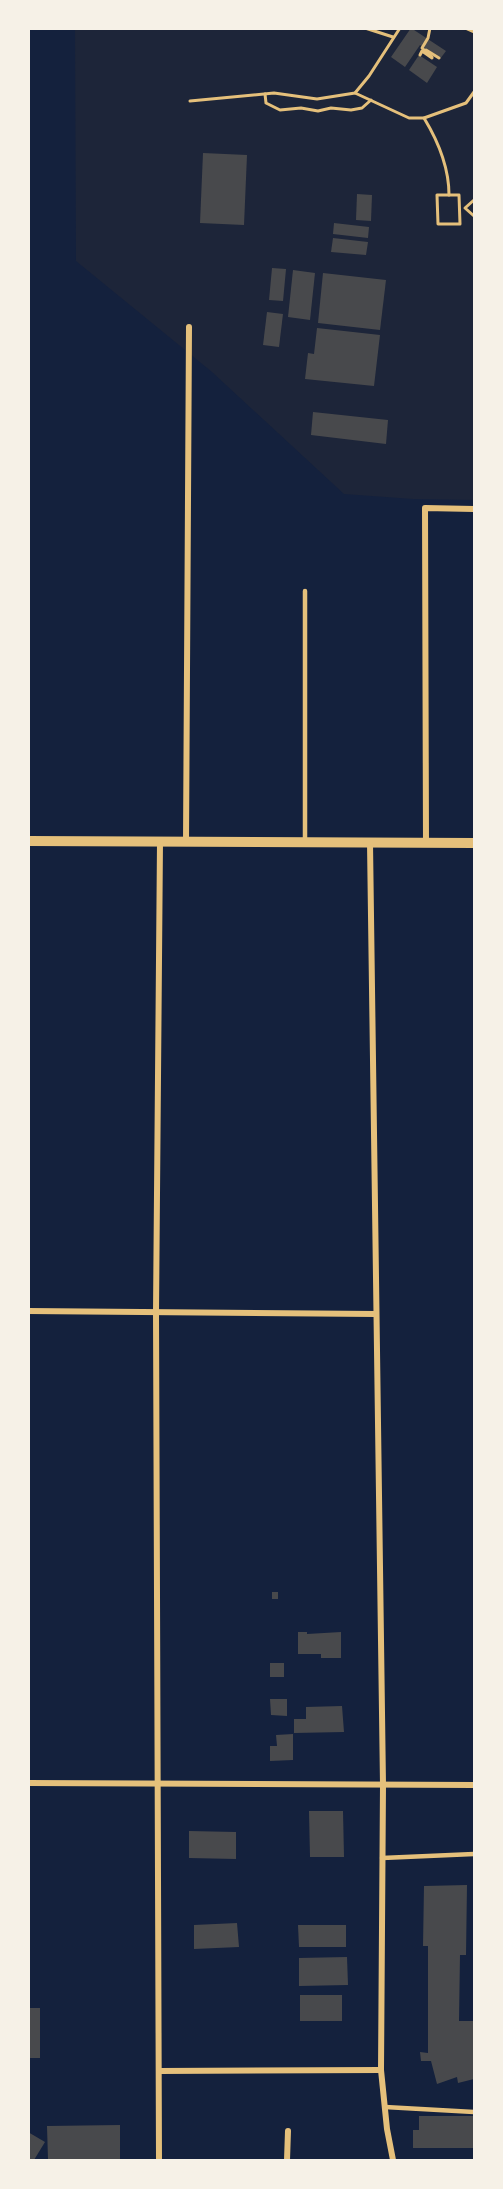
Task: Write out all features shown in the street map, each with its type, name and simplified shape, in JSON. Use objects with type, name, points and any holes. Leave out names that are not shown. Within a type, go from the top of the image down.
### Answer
[{"type":"street","points":[[186,842],[189,327]]},
{"type":"street","points":[[426,843],[425,508],[474,508]]},
{"type":"street","points":[[28,841],[474,843]]},
{"type":"street","points":[[159,2160],[156,1312],[160,842]]},
{"type":"street","points":[[370,843],[383,1785],[381,2070],[393,2160]]},
{"type":"street","points":[[28,1311],[376,1314]]},
{"type":"street","points":[[28,1783],[474,1785]]},
{"type":"street","points":[[159,2071],[381,2070]]},
{"type":"street","points":[[287,2160],[288,2131]]},
{"type":"lane","points":[[305,591],[305,842]]},
{"type":"lane","points":[[382,1858],[474,1854]]},
{"type":"lane","points":[[385,2107],[474,2112]]},
{"type":"path","points":[[306,28],[326,28]]},
{"type":"path","points":[[365,28],[393,37]]},
{"type":"path","points":[[355,93],[369,76],[400,28]]},
{"type":"path","points":[[422,47],[428,38],[430,28]]},
{"type":"path","points":[[465,28],[474,32]]},
{"type":"path","points":[[420,55],[422,51],[432,58],[422,47]]},
{"type":"path","points":[[422,47],[439,58]]},
{"type":"path","points":[[190,101],[274,93],[317,99],[355,93],[409,118],[424,118],[466,103],[474,92]]},
{"type":"path","points":[[265,94],[266,103],[280,110],[301,108],[318,111],[331,108],[351,110],[362,108],[370,100]]},
{"type":"path","points":[[424,118],[431,129],[448,175],[449,195]]},
{"type":"path","points":[[437,195],[449,195],[459,195],[459,224],[438,224],[437,195]]},
{"type":"path","points":[[459,208],[465,208],[474,202]]},
{"type":"path","points":[[465,208],[474,214]]},
{"type":"shaded area","points":[[75,29],[474,29],[474,500],[413,499],[344,494],[212,372],[76,261]]},
{"type":"building","points":[[411,28],[446,51],[440,59],[420,45],[405,67],[391,57]]},
{"type":"building","points":[[419,55],[437,67],[427,83],[409,70]]},
{"type":"building","points":[[203,153],[247,155],[244,225],[200,223]]},
{"type":"building","points":[[357,194],[372,195],[371,221],[356,220]]},
{"type":"building","points":[[334,223],[369,227],[368,238],[333,234]]},
{"type":"building","points":[[333,238],[368,242],[366,255],[331,252]]},
{"type":"building","points":[[272,268],[286,269],[283,301],[269,300]]},
{"type":"building","points":[[293,270],[315,273],[310,320],[288,317]]},
{"type":"building","points":[[323,273],[386,280],[380,330],[318,323]]},
{"type":"building","points":[[267,312],[283,314],[279,347],[263,345]]},
{"type":"building","points":[[317,328],[380,335],[374,386],[305,379],[308,353],[314,354]]},
{"type":"building","points":[[313,412],[388,420],[386,444],[311,435]]},
{"type":"building","points":[[272,1592],[278,1592],[278,1599],[272,1599]]},
{"type":"building","points":[[298,1632],[307,1632],[307,1634],[341,1632],[341,1658],[321,1658],[321,1654],[298,1654]]},
{"type":"building","points":[[270,1663],[284,1663],[284,1677],[270,1677]]},
{"type":"building","points":[[270,1699],[287,1699],[287,1716],[271,1715]]},
{"type":"building","points":[[342,1706],[344,1732],[294,1733],[294,1719],[306,1719],[306,1707]]},
{"type":"building","points":[[293,1734],[293,1760],[270,1761],[270,1746],[277,1746],[276,1735]]},
{"type":"building","points":[[309,1811],[343,1811],[344,1857],[310,1857]]},
{"type":"building","points":[[189,1831],[236,1832],[236,1859],[189,1858]]},
{"type":"building","points":[[467,1885],[466,1955],[460,1955],[459,2021],[474,2021],[474,2079],[458,2083],[457,2077],[437,2084],[431,2061],[421,2061],[420,2052],[428,2053],[428,1946],[423,1946],[424,1886]]},
{"type":"building","points":[[237,1923],[239,1947],[194,1949],[194,1925]]},
{"type":"building","points":[[298,1925],[346,1925],[346,1947],[299,1947]]},
{"type":"building","points":[[347,1957],[348,1985],[299,1986],[299,1958]]},
{"type":"building","points":[[300,1995],[342,1995],[342,2021],[300,2021]]},
{"type":"building","points":[[28,2008],[40,2008],[40,2058],[28,2058]]},
{"type":"building","points":[[419,2116],[474,2116],[474,2148],[413,2148],[413,2130],[419,2130]]},
{"type":"building","points":[[120,2125],[120,2160],[48,2160],[47,2126]]},
{"type":"building","points":[[28,2132],[45,2142],[34,2160],[28,2160]]}]
